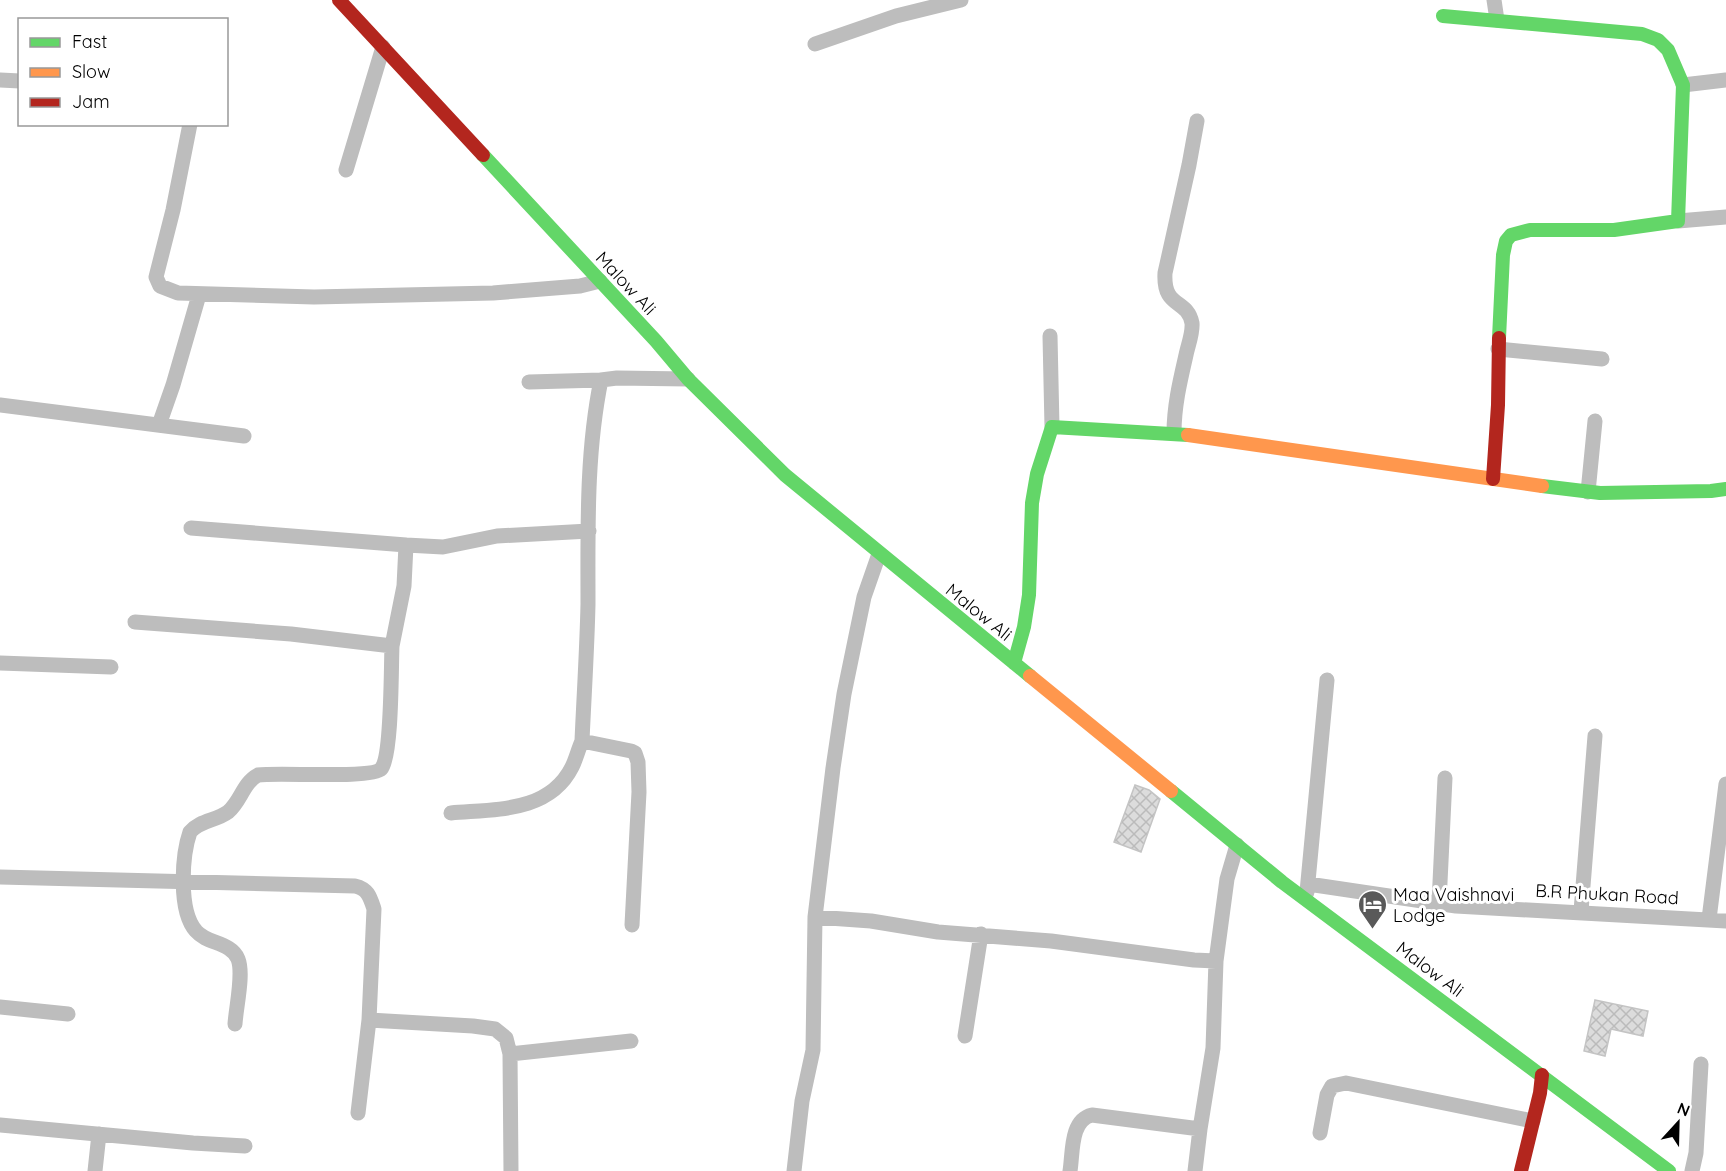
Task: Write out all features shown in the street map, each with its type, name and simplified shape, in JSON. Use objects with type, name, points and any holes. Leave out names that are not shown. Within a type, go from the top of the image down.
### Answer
[{"type":"street","name":"Malow Ali","points":[[340,0],[688,379],[785,475],[1238,845],[1307,892],[1669,1171]]},
{"type":"street","points":[[815,44],[896,16],[961,0]]},
{"type":"street","points":[[1494,0],[1497,20]]},
{"type":"street","points":[[1443,16],[1642,34],[1658,40],[1668,50],[1683,85],[1678,221]]},
{"type":"street","points":[[346,170],[383,47]]},
{"type":"street","points":[[0,80],[18,81]]},
{"type":"street","points":[[1683,85],[1726,80]]},
{"type":"street","points":[[1174,433],[1174,411],[1192,328],[1188,312],[1169,298],[1165,285],[1165,273],[1185,188],[1197,120]]},
{"type":"street","points":[[190,126],[173,210],[156,277],[160,286],[166,289],[199,295],[314,297],[493,293],[580,286],[600,281]]},
{"type":"street","points":[[1493,480],[1503,255],[1506,242],[1511,236],[1530,230],[1614,230],[1726,217]]},
{"type":"street","points":[[159,425],[199,295]]},
{"type":"street","points":[[1014,663],[1024,627],[1029,595],[1032,503],[1037,474],[1052,427],[1050,336]]},
{"type":"street","points":[[1498,349],[1602,358]]},
{"type":"street","points":[[529,382],[618,378],[688,379]]},
{"type":"street","points":[[451,813],[521,806],[549,794],[561,783],[571,768],[582,741],[587,660],[594,421],[601,380]]},
{"type":"street","points":[[0,405],[244,436]]},
{"type":"street","points":[[1588,492],[1595,421]]},
{"type":"street","points":[[1052,427],[1174,433],[1588,492],[1726,489]]},
{"type":"street","points":[[191,528],[443,547],[497,536],[589,531]]},
{"type":"street","points":[[235,1024],[240,971],[238,959],[224,946],[196,931],[186,910],[184,882],[190,832],[200,824],[226,813],[235,805],[252,778],[258,775],[376,772],[381,768],[386,757],[388,741],[392,646],[404,585],[406,545]]},
{"type":"street","points":[[794,1171],[802,1101],[813,1050],[815,917],[844,694],[864,597],[879,554]]},
{"type":"street","points":[[135,622],[291,633],[392,646]]},
{"type":"street","points":[[0,663],[111,667]]},
{"type":"street","points":[[1307,892],[1327,680]]},
{"type":"street","points":[[1581,911],[1595,736]]},
{"type":"street","points":[[582,741],[631,751],[635,753],[638,762],[639,792],[632,925]]},
{"type":"street","points":[[1439,903],[1445,777]]},
{"type":"street","points":[[1709,919],[1726,784]]},
{"type":"street","points":[[1195,1171],[1213,1048],[1216,961],[1227,879],[1238,845]]},
{"type":"street","points":[[0,877],[363,888],[370,896],[374,909],[369,1020],[358,1113]]},
{"type":"street","name":"B.R Phukan Road","points":[[1307,892],[1439,903],[1726,921]]},
{"type":"street","points":[[815,917],[871,921],[938,932],[981,934],[1216,961]]},
{"type":"street","points":[[965,1036],[981,934]]},
{"type":"street","points":[[0,1007],[68,1014]]},
{"type":"street","points":[[369,1020],[473,1026],[495,1029],[506,1038],[510,1054],[511,1171]]},
{"type":"street","points":[[510,1054],[631,1041]]},
{"type":"street","points":[[1692,1171],[1696,1153],[1701,1064]]},
{"type":"street","points":[[1521,1171],[1542,1075]]},
{"type":"street","points":[[1320,1133],[1327,1095],[1332,1086],[1338,1083],[1533,1121]]},
{"type":"street","points":[[1070,1171],[1077,1126],[1085,1117],[1092,1115],[1200,1129]]},
{"type":"street","points":[[0,1125],[245,1146]]},
{"type":"street","points":[[95,1171],[99,1134]]},
{"type":"building","points":[[1135,785],[1149,790],[1160,799],[1141,852],[1114,842]]},
{"type":"building","points":[[1595,1000],[1648,1011],[1643,1036],[1611,1029],[1605,1056],[1584,1051]]},
{"type":"traffic: fast","points":[[1443,16],[1642,34],[1658,40],[1668,50],[1683,85],[1678,221],[1614,230],[1530,230],[1511,235],[1506,241],[1503,255],[1499,338]]},
{"type":"traffic: fast","points":[[483,155],[656,341],[688,379],[785,475],[1030,676]]},
{"type":"traffic: fast","points":[[1014,663],[1024,627],[1029,595],[1032,503],[1037,474],[1052,427],[1188,435]]},
{"type":"traffic: fast","points":[[1542,486],[1600,493],[1726,489]]},
{"type":"traffic: fast","points":[[1171,791],[1282,882],[1669,1171]]},
{"type":"traffic: slow","points":[[1188,435],[1542,486]]},
{"type":"traffic: slow","points":[[1030,676],[1171,791]]},
{"type":"traffic: jam","points":[[339,0],[483,155]]},
{"type":"traffic: jam","points":[[1493,479],[1498,405],[1499,338]]},
{"type":"traffic: jam","points":[[1521,1171],[1540,1093],[1542,1075]]},
{"type":"place","name":"Maa Vaishnavi Lodge","points":[[1372,930]]}]
